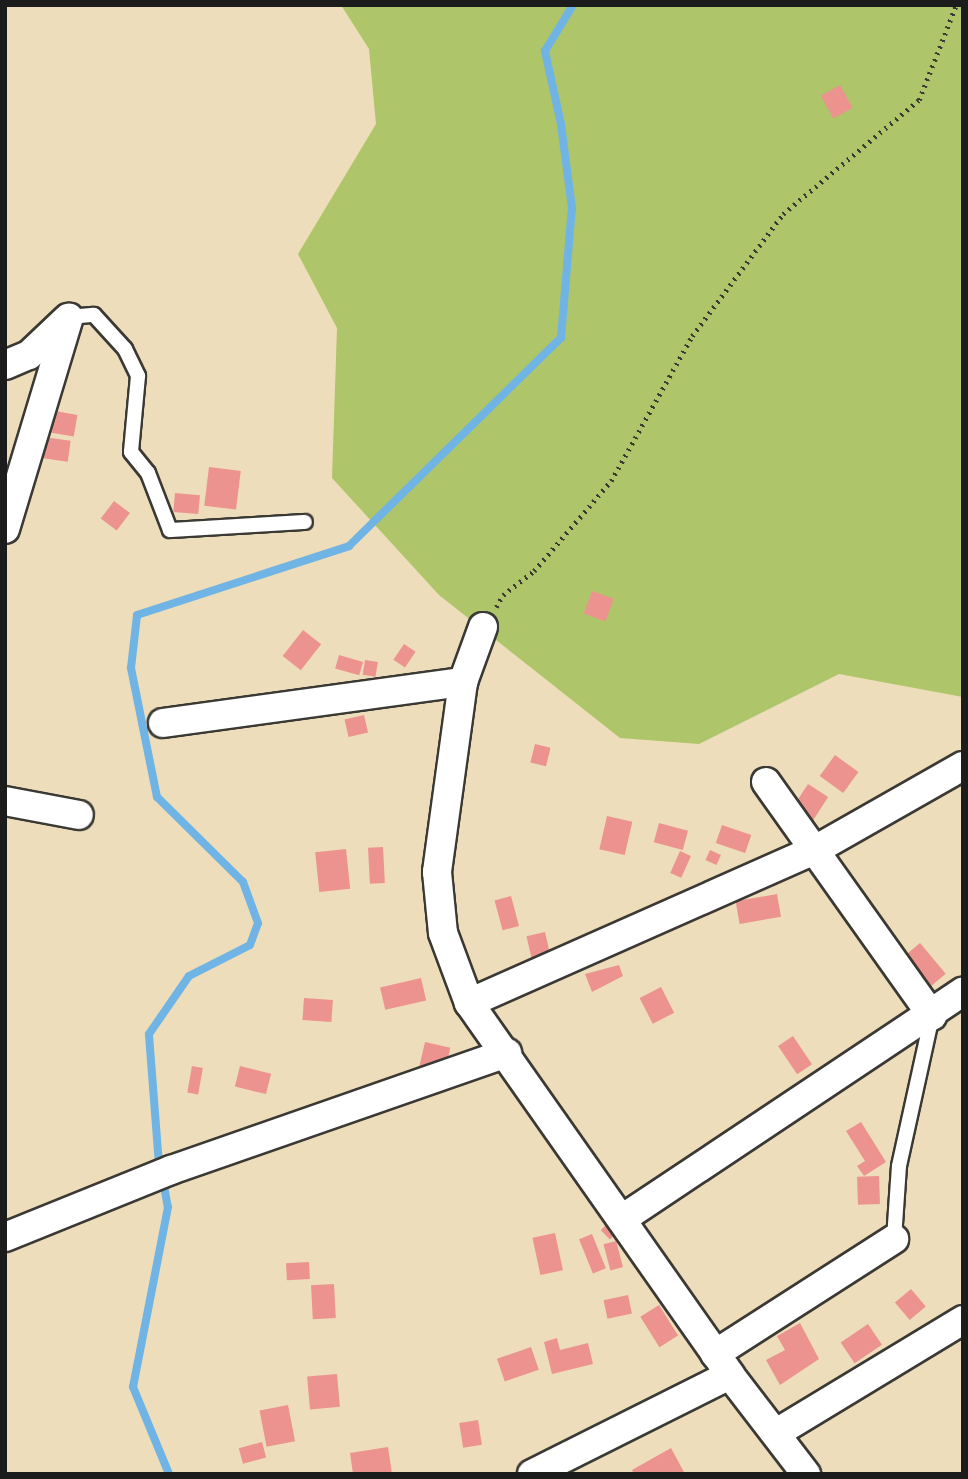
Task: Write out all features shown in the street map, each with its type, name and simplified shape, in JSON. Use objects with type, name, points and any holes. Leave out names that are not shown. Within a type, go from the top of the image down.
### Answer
[{"type":"street","points":[[5,365],[29,355],[69,317]]},
{"type":"street","points":[[5,529],[69,317]]},
{"type":"street","points":[[483,627],[463,682],[436,872],[443,933],[470,1003],[722,1364],[778,1433],[806,1474]]},
{"type":"street","points":[[163,723],[463,682]]},
{"type":"street","points":[[470,1003],[815,850],[963,766]]},
{"type":"street","points":[[766,782],[932,1016]]},
{"type":"street","points":[[5,800],[79,816]]},
{"type":"street","points":[[622,1219],[932,1016],[963,992]]},
{"type":"street","points":[[5,1237],[171,1170],[507,1053]]},
{"type":"street","points":[[532,1474],[722,1364],[894,1239]]},
{"type":"street","points":[[778,1433],[963,1320]]},
{"type":"lane","points":[[69,317],[94,315],[125,349],[138,376],[131,452],[148,473],[170,530],[305,522]]},
{"type":"lane","points":[[894,1239],[899,1166],[932,1016]]},
{"type":"path","points":[[483,627],[503,595],[534,571],[611,481],[692,335],[783,214],[919,100],[956,5]]},
{"type":"green space","points":[[341,5],[963,5],[963,697],[839,674],[699,744],[620,738],[439,595],[332,478],[337,328],[298,254],[376,124],[369,49]]},
{"type":"building","points":[[840,85],[853,108],[833,118],[821,96]]},
{"type":"building","points":[[44,409],[77,415],[74,437],[40,431]]},
{"type":"building","points":[[36,436],[71,441],[68,462],[33,457]]},
{"type":"building","points":[[209,467],[241,471],[236,510],[204,506]]},
{"type":"building","points":[[175,493],[200,495],[198,514],[173,512]]},
{"type":"building","points":[[114,501],[130,513],[117,531],[101,519]]},
{"type":"building","points":[[592,591],[614,599],[605,621],[584,614]]},
{"type":"building","points":[[303,630],[321,644],[301,670],[283,656]]},
{"type":"building","points":[[404,644],[416,652],[405,668],[393,660]]},
{"type":"building","points":[[339,655],[363,662],[359,675],[335,668]]},
{"type":"building","points":[[365,660],[378,662],[375,677],[363,675]]},
{"type":"building","points":[[364,715],[368,733],[349,737],[345,719]]},
{"type":"building","points":[[535,744],[551,748],[546,766],[530,762]]},
{"type":"building","points":[[835,755],[858,772],[843,793],[820,776]]},
{"type":"building","points":[[808,784],[828,797],[812,821],[792,808]]},
{"type":"building","points":[[607,816],[632,822],[625,855],[599,849]]},
{"type":"building","points":[[659,823],[688,831],[683,850],[654,842]]},
{"type":"building","points":[[722,825],[751,835],[745,853],[716,843]]},
{"type":"building","points":[[383,847],[385,883],[370,884],[368,848]]},
{"type":"building","points":[[346,849],[350,889],[319,892],[315,852]]},
{"type":"building","points":[[710,850],[721,855],[716,865],[706,860]]},
{"type":"building","points":[[680,851],[691,856],[681,878],[670,873]]},
{"type":"building","points":[[777,894],[781,917],[740,924],[736,901]]},
{"type":"building","points":[[511,896],[519,926],[503,930],[495,900]]},
{"type":"building","points":[[545,932],[551,959],[533,964],[526,936]]},
{"type":"building","points":[[920,943],[946,974],[930,987],[904,956]]},
{"type":"building","points":[[619,965],[623,976],[592,992],[585,974]]},
{"type":"building","points":[[421,978],[426,1000],[385,1010],[380,987]]},
{"type":"building","points":[[661,987],[674,1013],[653,1024],[640,998]]},
{"type":"building","points":[[304,998],[333,1000],[331,1022],[302,1020]]},
{"type":"building","points":[[793,1036],[812,1064],[797,1074],[778,1046]]},
{"type":"building","points":[[425,1042],[450,1048],[442,1083],[417,1077]]},
{"type":"building","points":[[192,1066],[203,1068],[198,1094],[187,1093]]},
{"type":"building","points":[[240,1066],[271,1074],[266,1094],[235,1086]]},
{"type":"building","points":[[861,1122],[886,1162],[864,1176],[857,1166],[865,1161],[846,1131]]},
{"type":"building","points":[[879,1176],[880,1204],[858,1205],[857,1177]]},
{"type":"building","points":[[610,1221],[619,1230],[610,1239],[601,1230]]},
{"type":"building","points":[[555,1233],[563,1270],[540,1275],[533,1238]]},
{"type":"building","points":[[592,1234],[606,1268],[593,1274],[579,1239]]},
{"type":"building","points":[[616,1241],[623,1267],[610,1270],[603,1244]]},
{"type":"building","points":[[309,1262],[310,1279],[287,1280],[286,1263]]},
{"type":"building","points":[[334,1284],[336,1318],[313,1319],[311,1285]]},
{"type":"building","points":[[911,1289],[926,1307],[910,1320],[895,1302]]},
{"type":"building","points":[[628,1295],[632,1314],[607,1319],[604,1300]]},
{"type":"building","points":[[659,1305],[678,1336],[659,1347],[640,1317]]},
{"type":"building","points":[[800,1323],[819,1359],[780,1385],[766,1360],[785,1350],[777,1336]]},
{"type":"building","points":[[868,1324],[882,1345],[855,1363],[841,1342]]},
{"type":"building","points":[[557,1338],[560,1350],[588,1343],[593,1364],[552,1374],[544,1342]]},
{"type":"building","points":[[531,1347],[539,1370],[505,1381],[497,1359]]},
{"type":"building","points":[[337,1374],[340,1407],[310,1409],[307,1377]]},
{"type":"building","points":[[288,1405],[295,1441],[267,1447],[260,1411]]},
{"type":"building","points":[[478,1420],[482,1445],[463,1448],[459,1423]]},
{"type":"building","points":[[262,1442],[266,1457],[243,1464],[239,1448]]},
{"type":"building","points":[[388,1447],[392,1474],[353,1474],[350,1453]]},
{"type":"building","points":[[671,1448],[685,1474],[634,1474],[632,1470]]},
{"type":"waterway","points":[[159,1165],[149,1034],[189,976],[250,945],[258,923],[243,882],[157,797],[131,668],[137,615],[349,546],[561,338],[572,208],[561,124],[545,51],[573,5]]},
{"type":"waterway","points":[[163,1180],[168,1207],[133,1387],[169,1474]]}]
